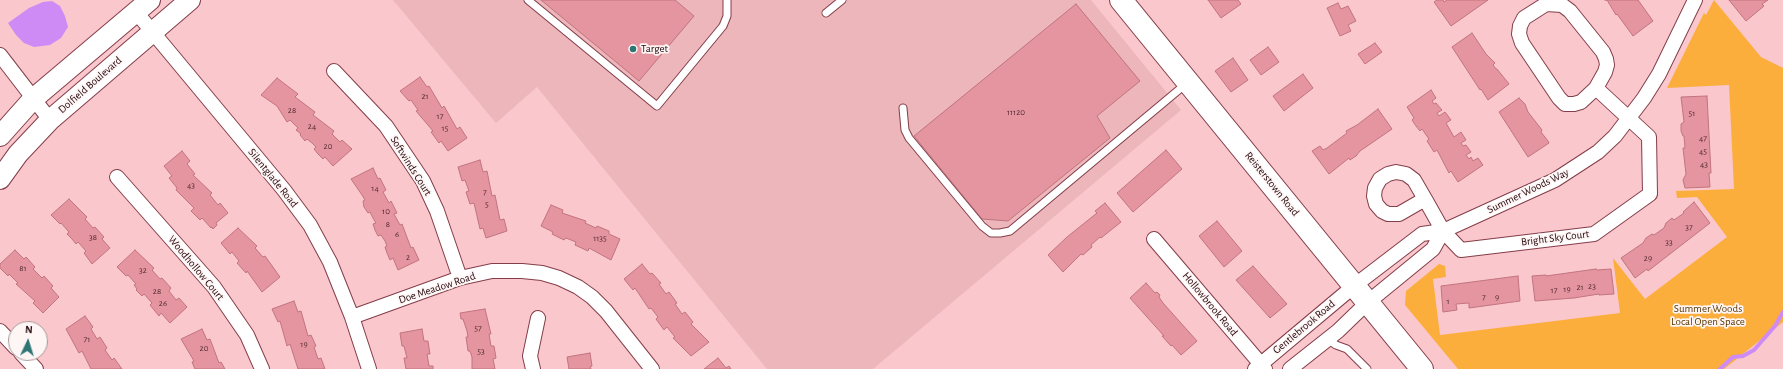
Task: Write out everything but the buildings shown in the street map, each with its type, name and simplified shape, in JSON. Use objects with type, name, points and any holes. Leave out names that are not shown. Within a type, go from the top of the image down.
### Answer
[{"type":"main road","name":"Dolfield Boulevard","points":[[0,180],[18,154],[50,120],[190,0]]},
{"type":"main road","name":"Reisterstown Road","points":[[1121,0],[1422,369]]},
{"type":"main road","points":[[0,136],[34,100],[143,6]]},
{"type":"street","name":"Summer Woods Way","points":[[1360,294],[1422,234],[1443,231],[1555,180],[1598,152],[1630,118],[1659,74],[1695,0]]},
{"type":"street","points":[[1546,4],[1562,5],[1570,11],[1603,52],[1606,59],[1607,65],[1605,72],[1596,88],[1581,102],[1565,104],[1559,98],[1522,43],[1519,34],[1520,26],[1524,18],[1546,4]]},
{"type":"street","name":"Silentglade Road","points":[[143,6],[152,32],[284,190],[310,225],[330,262],[352,317],[369,369]]},
{"type":"street","points":[[0,55],[50,120]]},
{"type":"street","name":"Softwinds Court","points":[[334,71],[386,126],[423,181],[437,211],[460,278]]},
{"type":"street","points":[[1596,88],[1630,118]]},
{"type":"street","name":"Bright Sky Court","points":[[1443,231],[1461,250],[1594,234],[1650,194],[1649,136],[1630,118]]},
{"type":"street","name":"Woodhollow Court","points":[[117,177],[214,287],[246,336],[262,369]]},
{"type":"street","points":[[1290,369],[1327,339],[1360,294],[1433,249],[1443,231],[1425,199]]},
{"type":"street","name":"Hollowbrook Road","points":[[1154,239],[1260,367]]},
{"type":"street","name":"Doe Meadow Road","points":[[352,317],[460,278],[492,271],[542,273],[559,278],[578,287],[592,297],[606,311],[652,369]]},
{"type":"street","name":"Gentlebrook Road","points":[[1260,367],[1360,294]]},
{"type":"street","points":[[533,369],[530,356],[538,318]]},
{"type":"street","points":[[0,331],[8,340]]},
{"type":"street","points":[[28,361],[36,369]]},
{"type":"lane","points":[[528,0],[656,106],[723,26],[728,16],[727,0]]},
{"type":"lane","points":[[826,13],[842,0]]},
{"type":"lane","points":[[903,108],[904,130],[909,138],[982,226],[991,232],[1000,233],[1010,231],[1189,82]]},
{"type":"lane","points":[[1327,339],[1336,345],[1347,349],[1367,369]]},
{"type":"shaded area","points":[[393,0],[1091,0],[1181,110],[873,369],[767,369],[537,87],[496,123]]},
{"type":"shaded area","points":[[52,1],[60,6],[68,27],[61,38],[50,45],[34,47],[24,43],[16,35],[8,23],[29,8],[43,2]]},
{"type":"green space","name":"Summer Woods Local Open Space","points":[[1714,0],[1761,57],[1783,68],[1783,322],[1724,369],[1458,369],[1405,305],[1406,291],[1439,264],[1445,266],[1446,277],[1433,279],[1440,335],[1620,313],[1613,258],[1645,299],[1727,237],[1697,197],[1677,198],[1676,191],[1734,189],[1729,85],[1667,88],[1704,13],[1706,15]]},
{"type":"waterway","points":[[1720,369],[1733,357],[1743,356],[1754,350],[1775,326],[1783,312]]},
{"type":"place","name":"Target","points":[[633,49]]}]
